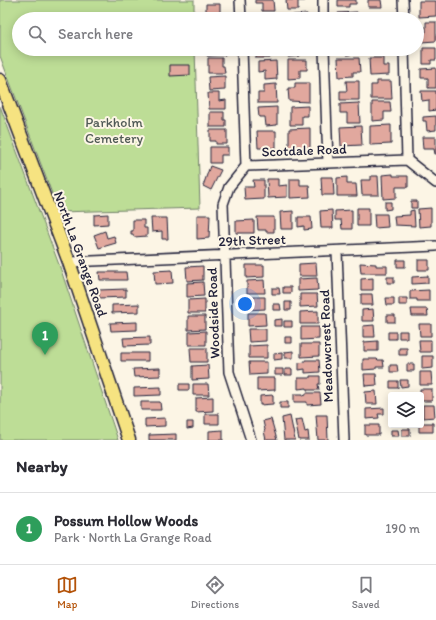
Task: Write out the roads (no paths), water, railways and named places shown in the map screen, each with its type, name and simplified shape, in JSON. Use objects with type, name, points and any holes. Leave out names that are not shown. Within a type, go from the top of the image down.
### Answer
[{"type":"main road","name":"North La Grange Road","points":[[0,80],[69,262],[129,440]]},
{"type":"street","points":[[240,0],[241,12]]},
{"type":"street","points":[[322,0],[323,12]]},
{"type":"street","points":[[403,0],[404,12]]},
{"type":"street","name":"Scotdale Road","points":[[242,56],[246,166],[407,160]]},
{"type":"street","points":[[324,56],[328,162]]},
{"type":"street","points":[[404,56],[407,160],[436,183]]},
{"type":"street","name":"Woodside Road","points":[[246,166],[228,187],[223,204],[229,372],[250,440]]},
{"type":"street","name":"29th Street","points":[[69,262],[436,246]]},
{"type":"street","name":"Meadowcrest Road","points":[[337,251],[344,440]]},
{"type":"place","name":"Possum Hollow Woods","points":[[45,355]]},
{"type":"park label","name":"Parkholm Cemetery","points":[[114,130]]}]
